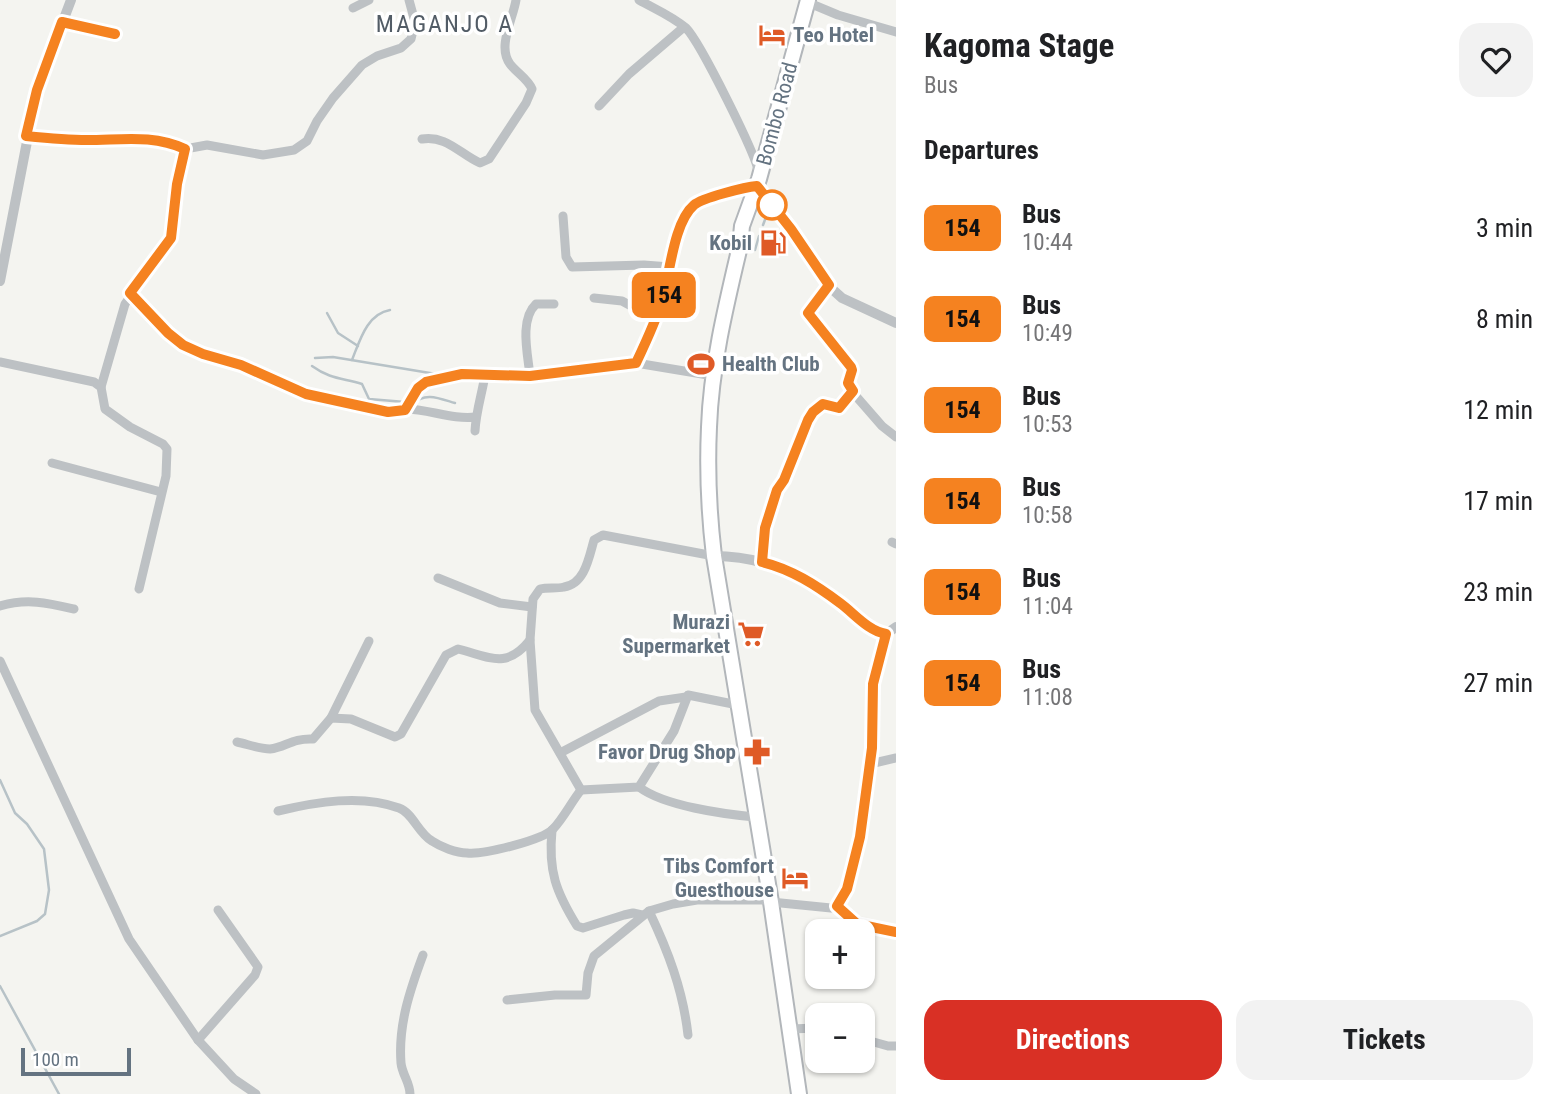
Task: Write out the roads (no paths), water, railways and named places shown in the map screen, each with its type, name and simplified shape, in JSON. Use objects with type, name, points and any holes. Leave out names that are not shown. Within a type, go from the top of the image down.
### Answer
[{"type":"main road","name":"Bombo Road","points":[[799,1094],[714,556],[708,436],[714,376],[742,226],[758,183],[807,1]]},
{"type":"street","points":[[0,281],[37,90],[71,0]]},
{"type":"street","points":[[353,8],[369,0]]},
{"type":"street","points":[[26,136],[86,140],[136,137],[174,144],[185,149],[208,145],[263,155],[300,147],[307,141],[317,121],[349,78],[376,56],[401,48],[411,39],[415,22],[409,0]]},
{"type":"street","points":[[422,139],[434,138],[450,144],[480,163],[489,159],[526,103],[532,89],[512,66],[505,51],[516,0]]},
{"type":"street","points":[[639,0],[684,27],[698,44],[746,139],[759,170],[758,183],[829,285],[842,298],[896,323]]},
{"type":"street","points":[[807,1],[838,15],[896,33]]},
{"type":"street","points":[[62,22],[115,34]]},
{"type":"street","points":[[599,106],[629,74],[684,27]]},
{"type":"street","points":[[139,589],[166,476],[167,449],[105,409],[101,387],[130,293],[171,238],[177,184],[185,149]]},
{"type":"street","points":[[636,363],[663,296],[673,250],[693,205],[758,183]]},
{"type":"street","points":[[563,216],[566,257],[572,267],[670,267]]},
{"type":"street","points":[[829,285],[808,313],[851,367],[848,383],[853,391],[882,426],[896,437]]},
{"type":"street","points":[[130,293],[183,345],[241,365],[306,394],[388,412],[427,411],[456,417],[476,417]]},
{"type":"street","points":[[594,298],[622,301],[655,318]]},
{"type":"street","points":[[530,376],[527,341],[529,313],[536,304],[554,304]]},
{"type":"street","points":[[0,362],[94,382],[101,387]]},
{"type":"street","points":[[405,410],[418,388],[426,382],[462,374],[530,376],[636,363],[714,376]]},
{"type":"street","points":[[475,431],[485,375]]},
{"type":"street","points":[[762,562],[765,528],[777,490],[784,480],[808,420],[823,404],[839,408],[853,391]]},
{"type":"street","points":[[52,463],[161,492]]},
{"type":"street","points":[[581,790],[535,710],[530,640],[532,607],[533,598],[540,589],[564,587],[580,578],[594,540],[598,536],[762,562],[803,578],[863,623],[886,634]]},
{"type":"street","points":[[438,578],[499,603],[532,607]]},
{"type":"street","points":[[0,606],[35,600],[75,609]]},
{"type":"street","points":[[552,830],[551,847],[558,895],[577,926],[583,928],[624,915],[646,913],[697,900],[770,901],[831,908],[837,906],[847,889],[855,859],[870,764],[873,684],[886,634],[896,626]]},
{"type":"street","points":[[331,718],[351,719],[395,737],[401,734],[446,655],[451,651],[458,649],[503,659],[512,658],[530,640]]},
{"type":"street","points":[[237,742],[267,749],[295,739],[313,739],[319,735],[331,718],[369,641]]},
{"type":"street","points":[[0,661],[129,939],[198,1040],[234,1079],[256,1094]]},
{"type":"street","points":[[560,753],[659,701],[691,695],[738,705]]},
{"type":"street","points":[[639,787],[674,732],[686,697]]},
{"type":"street","points":[[870,764],[896,758]]},
{"type":"street","points":[[581,790],[639,787],[651,796],[675,803],[755,817]]},
{"type":"street","points":[[278,811],[316,802],[358,801],[387,804],[408,814],[416,828],[431,841],[467,853],[522,843],[552,830],[581,790]]},
{"type":"street","points":[[837,906],[857,924],[896,932]]},
{"type":"street","points":[[198,1040],[255,975],[258,967],[218,910]]},
{"type":"street","points":[[507,1000],[586,995],[588,973],[594,956],[646,913]]},
{"type":"street","points":[[646,913],[664,940],[677,978],[688,1035]]},
{"type":"street","points":[[411,1094],[402,1071],[401,1028],[423,955]]},
{"type":"street","points":[[790,1029],[805,1028]]},
{"type":"street","points":[[875,1042],[896,1046]]},
{"type":"waterway","points":[[763,225],[769,209]]},
{"type":"waterway","points":[[755,250],[759,236]]},
{"type":"waterway","points":[[352,360],[361,336],[370,322],[382,312],[390,310]]},
{"type":"waterway","points":[[327,313],[338,333],[358,346]]},
{"type":"waterway","points":[[315,358],[333,357],[436,374]]},
{"type":"waterway","points":[[312,366],[330,376],[362,384],[369,399],[405,402]]},
{"type":"waterway","points":[[413,404],[428,397],[455,403]]},
{"type":"waterway","points":[[0,780],[15,813],[27,824],[44,849],[49,890],[45,914],[37,921],[0,936]]},
{"type":"waterway","points":[[0,986],[59,1094]]},
{"type":"place","name":"Teo Hotel","points":[[772,35]]},
{"type":"place","name":"Kobil","points":[[773,243]]},
{"type":"place","name":"Health Club","points":[[701,364]]},
{"type":"place","name":"Murazi Supermarket","points":[[751,634]]},
{"type":"place","name":"Favor Drug Shop","points":[[757,752]]},
{"type":"place","name":"Tibs Comfort Guesthouse","points":[[795,878]]},
{"type":"district","name":"MAGANJO A","points":[[445,24]]}]
